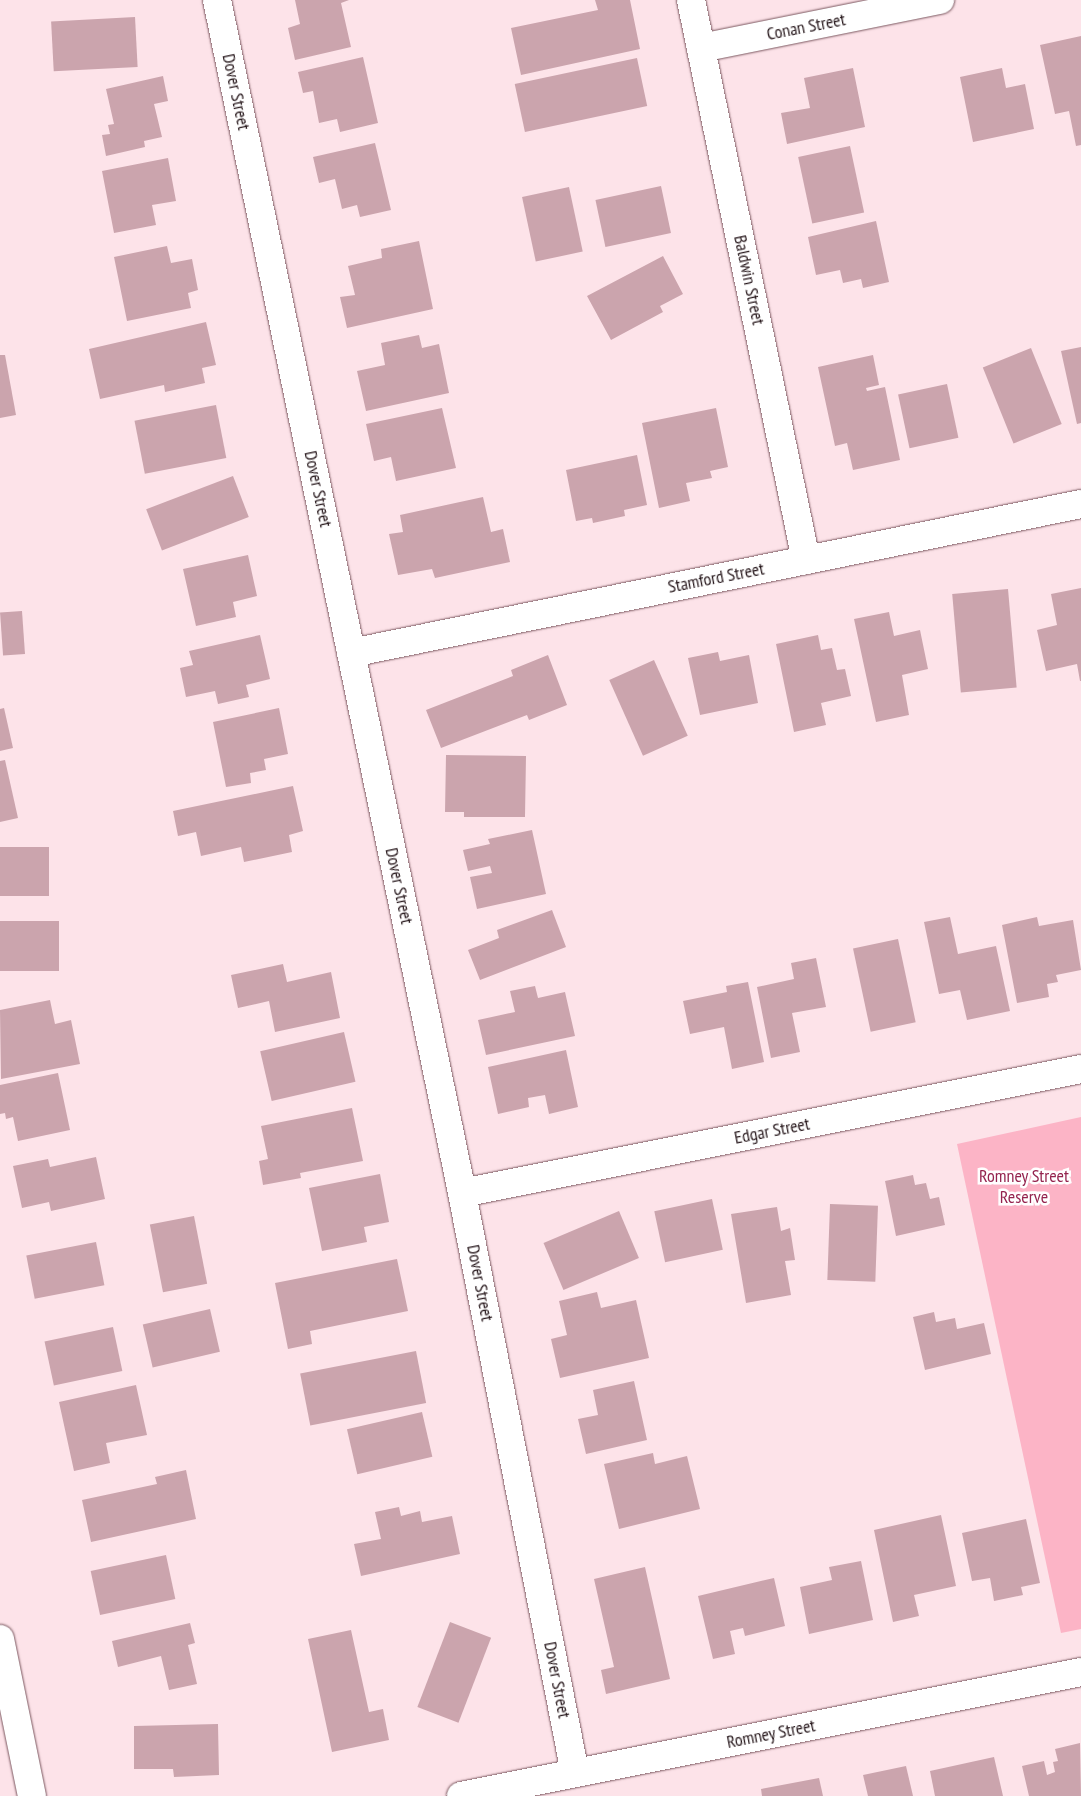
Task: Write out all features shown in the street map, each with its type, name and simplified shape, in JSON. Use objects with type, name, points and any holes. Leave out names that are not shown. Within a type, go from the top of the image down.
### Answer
[{"type":"street","name":"Dover Street","points":[[217,0],[462,1193],[575,1773]]},
{"type":"street","name":"Baldwin Street","points":[[691,0],[806,560]]},
{"type":"street","name":"Conan Street","points":[[701,48],[940,0]]},
{"type":"street","name":"Stamford Street","points":[[351,653],[1081,504]]},
{"type":"street","name":"Edgar Street","points":[[462,1193],[1081,1070]]},
{"type":"street","points":[[0,1640],[32,1796]]},
{"type":"street","name":"Romney Street","points":[[461,1796],[1081,1672]]},
{"type":"green space","name":"Romney Street Reserve","points":[[1081,1117],[1081,1629],[1061,1633],[957,1144]]},
{"type":"building","points":[[295,0],[349,0],[341,3],[351,47],[295,60],[288,28],[300,24]]},
{"type":"building","points":[[595,0],[630,0],[640,49],[521,75],[511,28],[598,10]]},
{"type":"building","points":[[135,17],[138,67],[54,71],[51,21]]},
{"type":"building","points":[[1081,36],[1081,145],[1076,146],[1069,111],[1055,114],[1040,45]]},
{"type":"building","points":[[363,57],[378,123],[340,132],[337,119],[319,123],[313,91],[303,93],[298,72]]},
{"type":"building","points":[[637,58],[647,106],[525,132],[515,84]]},
{"type":"building","points":[[853,68],[865,127],[787,144],[781,113],[810,108],[804,78]]},
{"type":"building","points":[[1002,68],[1006,88],[1025,84],[1034,129],[973,142],[960,77]]},
{"type":"building","points":[[163,76],[168,101],[154,104],[162,137],[144,141],[145,147],[106,156],[102,135],[110,134],[108,125],[114,124],[106,89]]},
{"type":"building","points":[[375,143],[391,210],[360,217],[357,205],[342,209],[335,179],[319,183],[313,157]]},
{"type":"building","points":[[850,146],[864,213],[812,224],[798,157]]},
{"type":"building","points":[[168,158],[176,201],[152,205],[156,225],[114,233],[102,171]]},
{"type":"building","points":[[661,186],[671,233],[605,247],[595,200]]},
{"type":"building","points":[[569,187],[583,252],[536,262],[522,197]]},
{"type":"building","points":[[876,221],[889,282],[863,288],[861,279],[843,283],[840,270],[816,275],[808,237]]},
{"type":"building","points":[[419,241],[433,309],[347,328],[340,297],[355,295],[348,266],[382,258],[381,249]]},
{"type":"building","points":[[167,246],[171,263],[192,259],[198,290],[188,293],[191,308],[127,321],[114,257]]},
{"type":"building","points":[[663,256],[683,294],[660,306],[663,312],[611,340],[587,296]]},
{"type":"building","points":[[206,322],[216,365],[202,368],[205,383],[165,392],[164,385],[100,399],[89,349]]},
{"type":"building","points":[[419,335],[422,348],[439,344],[449,393],[366,411],[357,371],[385,365],[381,343]]},
{"type":"building","points":[[1081,347],[1081,423],[1077,424],[1061,351]]},
{"type":"building","points":[[1031,348],[1062,424],[1014,444],[983,367]]},
{"type":"building","points":[[0,355],[5,355],[16,415],[0,418]]},
{"type":"building","points":[[873,355],[879,385],[866,388],[867,391],[885,387],[900,460],[853,470],[847,443],[835,446],[818,367]]},
{"type":"building","points":[[947,384],[958,438],[910,448],[898,394]]},
{"type":"building","points":[[216,405],[226,458],[145,474],[135,421]]},
{"type":"building","points":[[442,408],[456,468],[396,481],[391,457],[374,461],[366,424]]},
{"type":"building","points":[[716,408],[728,467],[710,471],[712,478],[686,483],[690,501],[659,508],[642,423]]},
{"type":"building","points":[[637,455],[647,505],[624,510],[625,516],[593,523],[592,518],[576,521],[566,470]]},
{"type":"building","points":[[233,476],[249,517],[162,550],[146,509]]},
{"type":"building","points":[[483,497],[491,532],[503,529],[510,562],[435,578],[432,569],[398,575],[389,534],[403,532],[400,515]]},
{"type":"building","points":[[248,555],[257,596],[233,602],[236,617],[196,626],[183,569]]},
{"type":"building","points":[[1081,588],[1080,681],[1077,664],[1046,671],[1037,630],[1057,625],[1051,594]]},
{"type":"building","points":[[1008,589],[1017,688],[961,693],[952,594]]},
{"type":"building","points":[[22,611],[25,654],[3,655],[0,613]]},
{"type":"building","points":[[889,612],[894,636],[920,630],[928,669],[902,675],[909,715],[876,722],[854,619]]},
{"type":"building","points":[[260,635],[270,679],[246,685],[249,697],[218,704],[215,691],[186,697],[180,668],[193,665],[189,651]]},
{"type":"building","points":[[818,635],[821,650],[832,648],[837,670],[845,669],[851,696],[821,703],[826,725],[794,732],[776,644]]},
{"type":"building","points":[[718,652],[720,661],[749,655],[758,703],[700,715],[688,658]]},
{"type":"building","points":[[548,655],[567,705],[529,720],[527,715],[441,748],[426,710],[513,676],[511,670]]},
{"type":"building","points":[[654,660],[688,736],[643,756],[609,680]]},
{"type":"building","points":[[4,708],[13,748],[0,751],[0,709]]},
{"type":"building","points":[[279,708],[288,754],[264,759],[266,770],[250,773],[251,783],[226,787],[213,722]]},
{"type":"building","points":[[446,755],[526,756],[525,817],[464,817],[464,812],[445,812]]},
{"type":"building","points":[[5,760],[18,818],[0,822],[0,761]]},
{"type":"building","points":[[293,786],[303,831],[289,835],[292,852],[244,862],[241,847],[201,856],[196,832],[178,836],[173,811]]},
{"type":"building","points":[[532,830],[546,894],[477,909],[470,877],[492,873],[490,866],[468,871],[463,850],[490,844],[488,839]]},
{"type":"building","points":[[0,847],[49,847],[49,896],[0,896]]},
{"type":"building","points":[[552,910],[566,947],[480,980],[468,950],[499,938],[497,930]]},
{"type":"building","points":[[950,917],[958,954],[996,946],[1010,1011],[967,1020],[960,990],[939,994],[924,922]]},
{"type":"building","points":[[1037,917],[1039,926],[1073,920],[1081,970],[1056,975],[1058,982],[1047,984],[1049,997],[1017,1003],[1002,925]]},
{"type":"building","points":[[0,921],[59,921],[59,971],[0,971]]},
{"type":"building","points":[[898,939],[916,1022],[871,1032],[853,949]]},
{"type":"building","points":[[816,958],[826,1007],[792,1013],[800,1052],[771,1058],[757,987],[794,979],[791,963]]},
{"type":"building","points":[[283,964],[287,982],[331,972],[340,1018],[275,1032],[269,1001],[238,1008],[231,975]]},
{"type":"building","points":[[748,982],[764,1062],[732,1069],[724,1027],[690,1034],[683,1001],[727,992],[726,986]]},
{"type":"building","points":[[535,986],[538,998],[565,992],[575,1036],[486,1055],[478,1020],[515,1012],[510,991]]},
{"type":"building","points":[[50,1000],[55,1024],[71,1020],[80,1064],[1,1079],[0,1010]]},
{"type":"building","points":[[344,1032],[355,1082],[272,1101],[260,1051]]},
{"type":"building","points":[[566,1050],[578,1107],[549,1114],[545,1095],[528,1098],[529,1107],[498,1114],[488,1067]]},
{"type":"building","points":[[58,1073],[70,1130],[18,1141],[13,1117],[6,1119],[5,1113],[0,1114],[0,1085]]},
{"type":"building","points":[[352,1108],[363,1161],[300,1173],[301,1178],[263,1185],[259,1161],[268,1159],[261,1126]]},
{"type":"building","points":[[96,1157],[105,1199],[51,1211],[49,1202],[22,1208],[13,1166],[48,1159],[50,1167]]},
{"type":"building","points":[[380,1174],[389,1222],[364,1227],[367,1242],[322,1251],[309,1188]]},
{"type":"building","points":[[913,1175],[915,1185],[926,1183],[930,1199],[939,1197],[945,1225],[896,1236],[885,1181]]},
{"type":"building","points":[[712,1199],[723,1250],[665,1262],[654,1211]]},
{"type":"building","points":[[830,1204],[878,1206],[875,1282],[827,1280]]},
{"type":"building","points":[[777,1207],[781,1231],[790,1228],[795,1260],[785,1261],[791,1295],[746,1303],[731,1214]]},
{"type":"building","points":[[619,1211],[639,1258],[563,1290],[544,1243]]},
{"type":"building","points":[[194,1216],[207,1284],[163,1292],[150,1225]]},
{"type":"building","points":[[96,1242],[104,1285],[35,1299],[26,1256]]},
{"type":"building","points":[[397,1259],[408,1311],[310,1331],[312,1344],[288,1349],[275,1283]]},
{"type":"building","points":[[597,1292],[601,1308],[636,1300],[649,1358],[560,1378],[551,1339],[567,1335],[559,1301]]},
{"type":"building","points":[[210,1309],[220,1352],[153,1367],[143,1325]]},
{"type":"building","points":[[934,1312],[936,1322],[955,1318],[957,1329],[984,1323],[991,1354],[925,1370],[913,1317]]},
{"type":"building","points":[[113,1327],[122,1371],[54,1386],[45,1342]]},
{"type":"building","points":[[416,1351],[426,1403],[310,1426],[300,1374]]},
{"type":"building","points":[[634,1381],[647,1440],[586,1454],[578,1419],[598,1415],[593,1390]]},
{"type":"building","points":[[136,1385],[147,1435],[106,1443],[110,1463],[74,1471],[59,1402]]},
{"type":"building","points":[[422,1412],[432,1457],[357,1474],[347,1429]]},
{"type":"building","points":[[653,1453],[655,1464],[687,1456],[700,1509],[619,1529],[604,1464]]},
{"type":"building","points":[[186,1470],[196,1519],[91,1542],[82,1500],[157,1484],[155,1477]]},
{"type":"building","points":[[399,1507],[401,1516],[420,1511],[422,1522],[452,1516],[460,1554],[361,1576],[354,1544],[381,1539],[375,1512]]},
{"type":"building","points":[[941,1515],[956,1586],[914,1595],[919,1616],[893,1622],[874,1530]]},
{"type":"building","points":[[1026,1519],[1040,1583],[1021,1587],[1023,1595],[994,1601],[990,1578],[972,1581],[962,1533]]},
{"type":"building","points":[[166,1555],[175,1599],[100,1615],[91,1571]]},
{"type":"building","points":[[861,1561],[873,1620],[809,1634],[800,1587],[832,1580],[829,1567]]},
{"type":"building","points":[[645,1567],[670,1679],[606,1694],[601,1670],[614,1667],[594,1579]]},
{"type":"building","points":[[774,1578],[785,1626],[745,1636],[743,1628],[730,1631],[735,1654],[713,1659],[698,1596]]},
{"type":"building","points":[[450,1622],[491,1638],[458,1723],[417,1707]]},
{"type":"building","points":[[190,1623],[195,1643],[188,1645],[197,1684],[169,1690],[161,1656],[118,1667],[112,1641]]},
{"type":"building","points":[[351,1630],[369,1712],[383,1709],[389,1740],[332,1752],[308,1639]]},
{"type":"building","points":[[218,1724],[219,1775],[174,1777],[173,1769],[134,1769],[134,1726]]},
{"type":"building","points":[[1080,1743],[1081,1796],[1029,1796],[1022,1766],[1044,1761],[1047,1775],[1055,1772],[1053,1762],[1058,1761],[1055,1749]]},
{"type":"building","points":[[994,1757],[1003,1796],[935,1796],[930,1771]]},
{"type":"building","points":[[906,1766],[913,1796],[868,1796],[863,1775]]},
{"type":"building","points":[[819,1778],[823,1796],[762,1796],[761,1789]]}]
